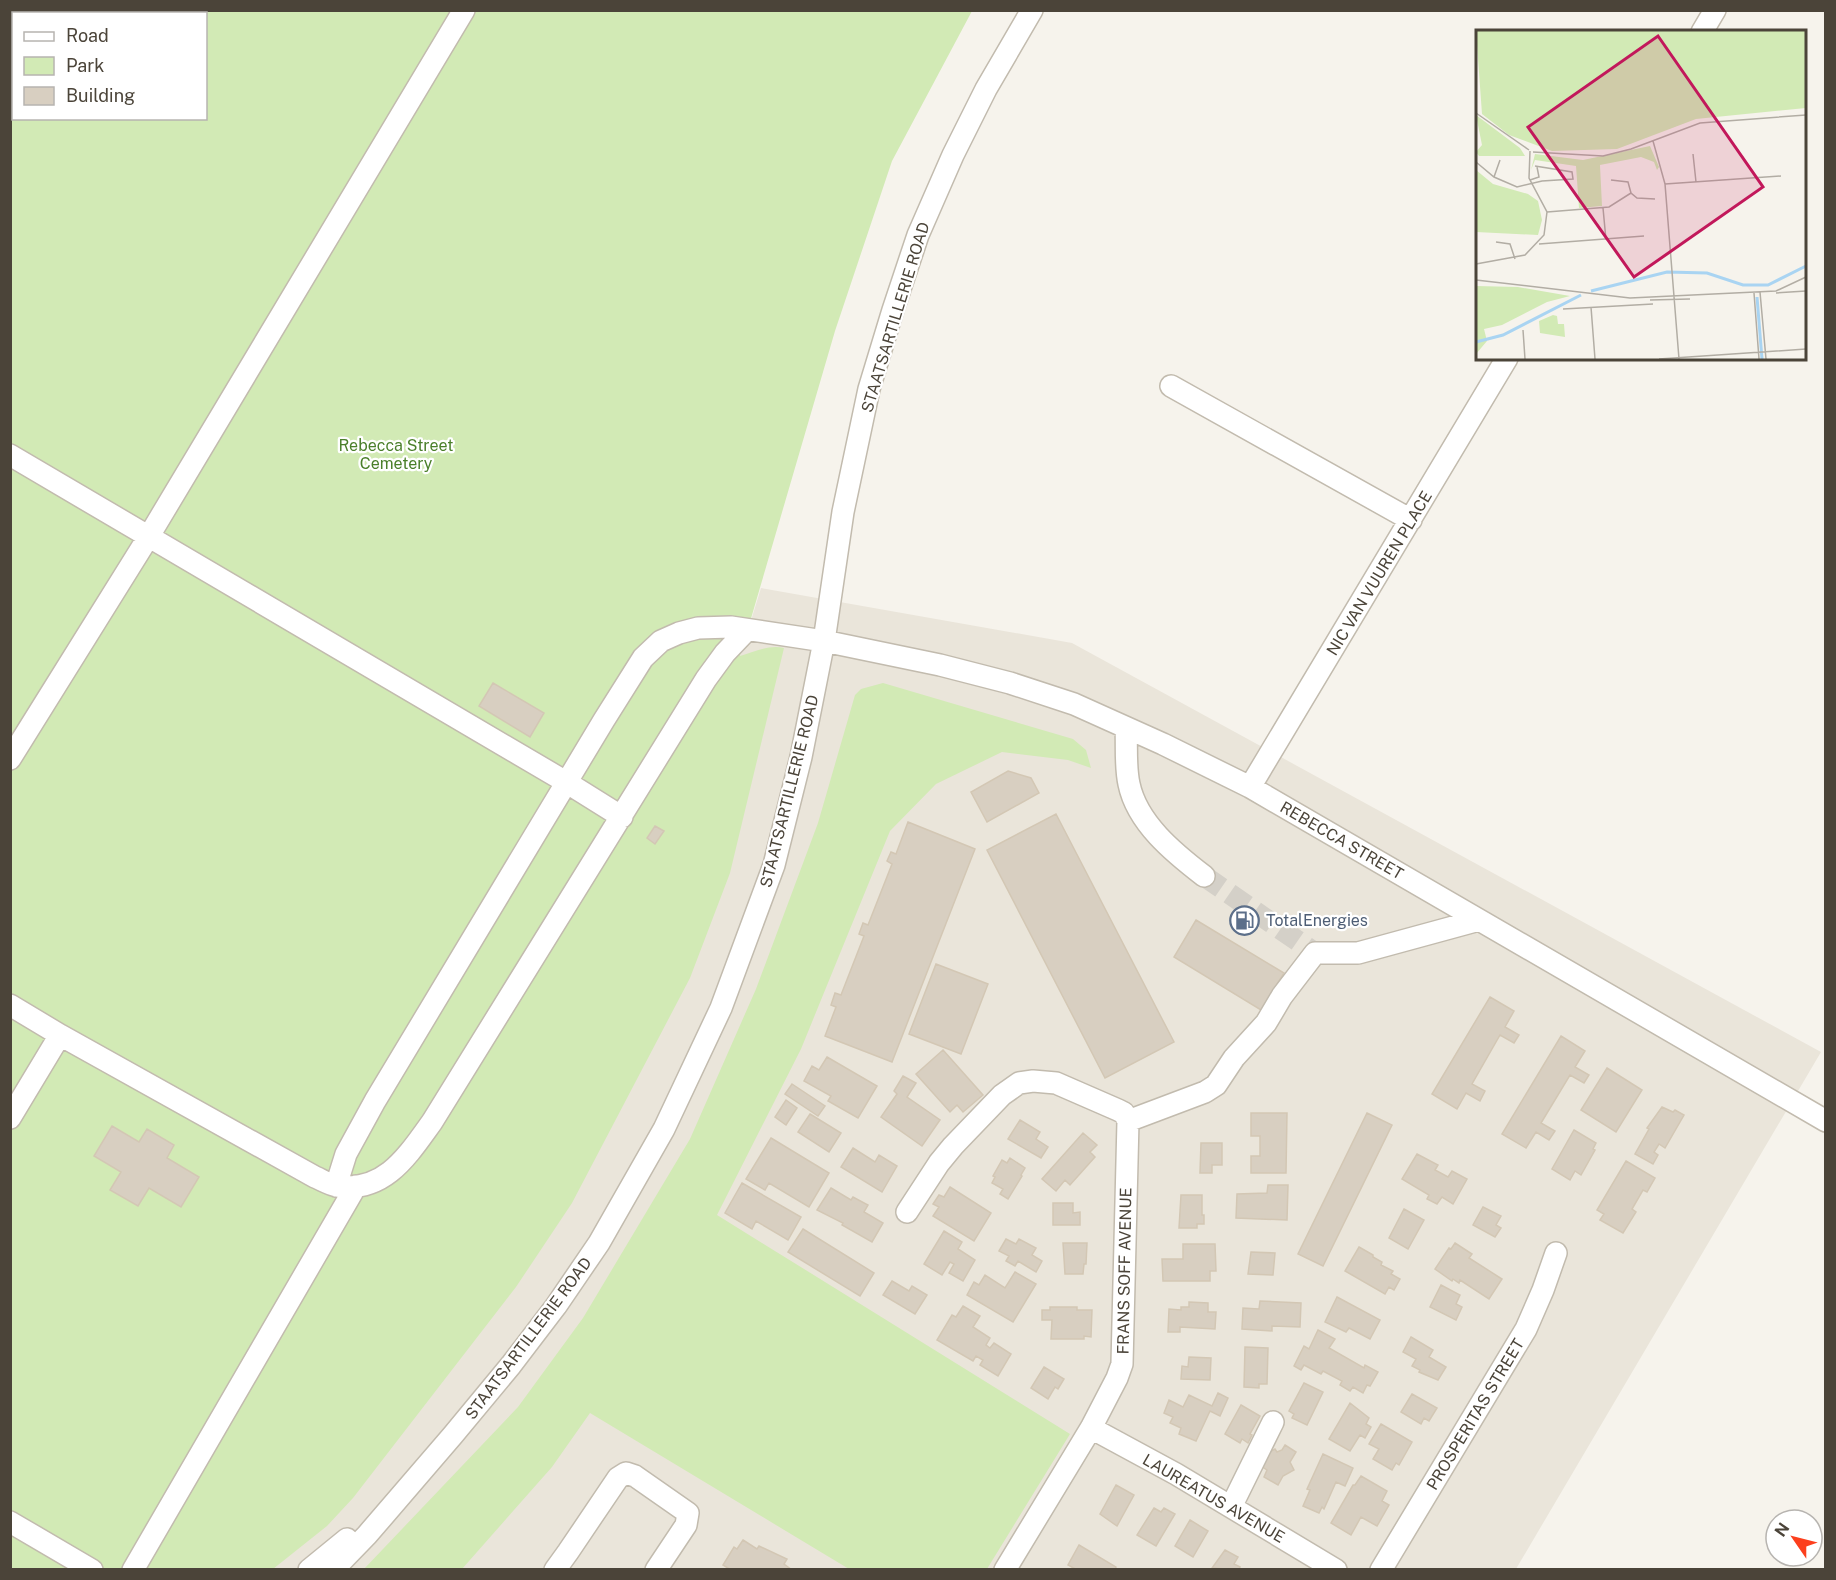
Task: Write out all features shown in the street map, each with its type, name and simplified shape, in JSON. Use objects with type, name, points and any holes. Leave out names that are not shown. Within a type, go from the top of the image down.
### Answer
[{"type":"street","points":[[10,759],[148,536],[464,10]]},
{"type":"street","name":"STAATSARTILLERIE ROAD","points":[[333,1569],[367,1535],[475,1409],[556,1306],[599,1242],[664,1129],[722,1008],[774,865],[801,757],[824,641],[843,512],[869,389],[918,235],[953,155],[986,89],[1032,10]]},
{"type":"street","points":[[1703,30],[1715,10]]},
{"type":"street","name":"NIC VAN VUUREN PLACE","points":[[1250,787],[1506,360]]},
{"type":"street","points":[[1171,387],[1411,520]]},
{"type":"street","points":[[10,455],[622,817]]},
{"type":"street","name":"REBECCA STREET","points":[[133,1569],[346,1186],[346,1154],[375,1101],[566,782],[643,658],[660,641],[698,627],[731,627],[824,641],[940,665],[1010,683],[1074,705],[1250,787],[1826,1121]]},
{"type":"street","points":[[10,1005],[207,1118],[346,1186],[374,1182],[402,1163],[432,1122],[706,679],[724,653],[747,630]]},
{"type":"street","points":[[1126,728],[1129,784],[1140,814],[1172,851],[1204,876]]},
{"type":"street","points":[[907,1212],[953,1146],[1002,1095],[1020,1083],[1033,1081],[1056,1083],[1124,1113],[1128,1121],[1205,1092],[1222,1077],[1234,1058],[1266,1023],[1282,996],[1315,952],[1358,953],[1479,920]]},
{"type":"street","points":[[10,1118],[60,1035]]},
{"type":"street","name":"FRANS SOFF AVENUE","points":[[1005,1569],[1091,1428],[1122,1364],[1128,1121]]},
{"type":"street","name":"PROSPERITAS STREET","points":[[1381,1569],[1526,1329],[1556,1253]]},
{"type":"street","points":[[1231,1507],[1273,1422]]},
{"type":"street","name":"LAUREATUS AVENUE","points":[[1091,1428],[1176,1474],[1336,1569]]},
{"type":"street","points":[[555,1569],[618,1478],[626,1473],[635,1476],[688,1513],[686,1525],[656,1569]]},
{"type":"street","name":"STAATSARTILLERIE ROAD","points":[[309,1569],[395,1502]]},
{"type":"street","points":[[10,1522],[92,1569]]},
{"type":"shaded area","points":[[761,588],[1072,643],[1821,1052],[1516,1569],[260,1570],[696,799]]},
{"type":"green space","name":"Rebecca Street Cemetery","points":[[11,11],[972,11],[892,161],[835,331],[740,656],[767,648],[784,648],[730,873],[690,978],[572,1203],[516,1287],[353,1498],[327,1526],[273,1569],[11,1570]]},
{"type":"green space","points":[[883,683],[1073,739],[1086,750],[1091,768],[1068,760],[1002,752],[936,784],[890,831],[801,1049],[717,1215],[1070,1434],[987,1569],[849,1569],[590,1413],[552,1467],[462,1569],[364,1569],[518,1407],[583,1318],[690,1139],[756,989],[818,823],[855,695],[861,689]]},
{"type":"building","points":[[493,683],[544,713],[530,737],[479,706]]},
{"type":"building","points":[[1008,771],[1031,778],[1039,793],[987,822],[971,792]]},
{"type":"building","points":[[1056,814],[1174,1042],[1105,1078],[987,850]]},
{"type":"building","points":[[908,822],[975,849],[892,1062],[825,1036],[836,1007],[831,1005],[835,993],[841,995],[864,936],[859,934],[863,923],[868,925],[892,864],[887,861],[891,852],[896,854]]},
{"type":"building","points":[[655,826],[664,831],[655,844],[647,838]]},
{"type":"building","points":[[1196,920],[1284,973],[1261,1010],[1174,957]]},
{"type":"building","points":[[936,964],[988,984],[961,1054],[909,1034]]},
{"type":"building","points":[[1490,997],[1514,1011],[1505,1027],[1519,1035],[1514,1043],[1500,1035],[1472,1084],[1485,1091],[1480,1101],[1466,1093],[1457,1109],[1432,1094]]},
{"type":"building","points":[[1561,1036],[1585,1051],[1575,1067],[1589,1075],[1584,1083],[1570,1075],[1541,1123],[1555,1131],[1549,1140],[1536,1132],[1526,1148],[1502,1134]]},
{"type":"building","points":[[943,1050],[983,1095],[963,1112],[957,1105],[950,1112],[916,1074]]},
{"type":"building","points":[[827,1057],[877,1086],[858,1118],[828,1101],[831,1096],[804,1081],[812,1066],[819,1070]]},
{"type":"building","points":[[1607,1068],[1642,1090],[1616,1132],[1581,1110]]},
{"type":"building","points":[[903,1076],[916,1083],[907,1097],[940,1120],[922,1146],[881,1117],[897,1094],[894,1091]]},
{"type":"building","points":[[792,1084],[825,1106],[818,1116],[785,1094]]},
{"type":"building","points":[[786,1100],[797,1108],[786,1125],[775,1117]]},
{"type":"building","points":[[1662,1107],[1684,1115],[1665,1148],[1659,1144],[1654,1152],[1658,1155],[1653,1164],[1635,1154],[1649,1129],[1647,1128]]},
{"type":"building","points":[[1251,1113],[1287,1113],[1286,1173],[1251,1173],[1251,1156],[1260,1156],[1260,1136],[1251,1136]]},
{"type":"building","points":[[1367,1113],[1392,1125],[1323,1266],[1298,1254]]},
{"type":"building","points":[[810,1114],[841,1133],[829,1152],[798,1132]]},
{"type":"building","points":[[1020,1120],[1040,1132],[1036,1139],[1048,1147],[1041,1158],[1008,1139]]},
{"type":"building","points":[[112,1126],[139,1142],[147,1129],[174,1145],[167,1158],[199,1177],[181,1207],[149,1188],[138,1206],[110,1190],[121,1172],[94,1156]]},
{"type":"building","points":[[1574,1130],[1596,1143],[1593,1149],[1595,1150],[1581,1175],[1575,1171],[1570,1180],[1552,1169]]},
{"type":"building","points":[[1083,1133],[1097,1145],[1090,1152],[1095,1157],[1070,1185],[1065,1180],[1056,1191],[1042,1179]]},
{"type":"building","points":[[771,1138],[829,1173],[809,1207],[769,1183],[765,1190],[746,1179]]},
{"type":"building","points":[[1201,1143],[1222,1143],[1222,1165],[1212,1165],[1212,1173],[1200,1173]]},
{"type":"building","points":[[853,1148],[875,1162],[879,1155],[897,1166],[882,1192],[841,1167]]},
{"type":"building","points":[[1417,1154],[1438,1165],[1435,1170],[1448,1177],[1452,1171],[1467,1179],[1453,1204],[1442,1197],[1437,1204],[1427,1199],[1429,1195],[1402,1179]]},
{"type":"building","points":[[1010,1158],[1025,1168],[1008,1199],[1000,1194],[1003,1189],[992,1183],[995,1177],[993,1176],[1002,1160],[1007,1163]]},
{"type":"building","points":[[1626,1161],[1655,1178],[1647,1192],[1643,1190],[1632,1209],[1636,1212],[1623,1233],[1600,1220],[1604,1214],[1597,1210]]},
{"type":"building","points":[[742,1183],[801,1217],[788,1240],[756,1221],[752,1229],[725,1213]]},
{"type":"building","points":[[1268,1185],[1288,1185],[1287,1220],[1236,1218],[1237,1194],[1267,1193]]},
{"type":"building","points":[[950,1187],[991,1213],[974,1241],[933,1216],[939,1207],[933,1204],[939,1195],[944,1197]]},
{"type":"building","points":[[831,1188],[851,1200],[853,1197],[868,1205],[864,1212],[883,1223],[872,1242],[842,1225],[843,1223],[817,1210]]},
{"type":"building","points":[[1181,1195],[1202,1195],[1204,1224],[1197,1224],[1197,1228],[1179,1228]]},
{"type":"building","points":[[1053,1203],[1073,1203],[1073,1213],[1080,1212],[1080,1225],[1053,1225]]},
{"type":"building","points":[[1483,1207],[1501,1216],[1496,1225],[1501,1228],[1495,1237],[1473,1225]]},
{"type":"building","points":[[1404,1209],[1424,1220],[1408,1249],[1389,1238]]},
{"type":"building","points":[[803,1229],[874,1273],[860,1296],[788,1252]]},
{"type":"building","points":[[944,1231],[962,1242],[958,1249],[975,1260],[963,1281],[949,1273],[954,1264],[950,1262],[942,1275],[924,1264]]},
{"type":"building","points":[[1006,1239],[1016,1244],[1019,1239],[1036,1248],[1032,1255],[1042,1261],[1036,1272],[1018,1261],[1015,1266],[1006,1261],[1009,1256],[999,1251]]},
{"type":"building","points":[[1063,1243],[1087,1243],[1083,1274],[1065,1274]]},
{"type":"building","points":[[1455,1243],[1472,1254],[1469,1258],[1502,1279],[1489,1299],[1460,1280],[1459,1283],[1453,1279],[1452,1281],[1435,1269]]},
{"type":"building","points":[[1183,1244],[1215,1244],[1216,1271],[1210,1271],[1210,1281],[1163,1281],[1162,1259],[1183,1259]]},
{"type":"building","points":[[1359,1247],[1382,1262],[1381,1265],[1393,1271],[1391,1274],[1400,1279],[1394,1290],[1389,1287],[1385,1294],[1345,1271]]},
{"type":"building","points":[[1251,1252],[1275,1253],[1273,1275],[1248,1274]]},
{"type":"building","points":[[1015,1272],[1036,1284],[1013,1322],[967,1295],[974,1282],[979,1285],[985,1275],[1005,1288]]},
{"type":"building","points":[[892,1281],[909,1291],[912,1286],[927,1295],[915,1314],[883,1295]]},
{"type":"building","points":[[1441,1285],[1460,1295],[1456,1304],[1462,1307],[1456,1320],[1430,1307]]},
{"type":"building","points":[[1337,1297],[1380,1320],[1370,1339],[1349,1328],[1346,1332],[1325,1322]]},
{"type":"building","points":[[1260,1301],[1301,1303],[1300,1327],[1272,1326],[1272,1331],[1242,1329],[1243,1308],[1259,1309]]},
{"type":"building","points":[[1189,1302],[1208,1303],[1208,1312],[1216,1312],[1215,1329],[1180,1327],[1180,1332],[1168,1332],[1169,1309],[1181,1310],[1181,1307],[1189,1307]]},
{"type":"building","points":[[963,1306],[980,1316],[973,1327],[990,1338],[986,1345],[990,1348],[994,1343],[1011,1354],[998,1376],[980,1365],[983,1360],[976,1356],[973,1361],[937,1340],[952,1315],[956,1317]]},
{"type":"building","points":[[1050,1307],[1077,1307],[1077,1310],[1092,1310],[1091,1337],[1051,1339],[1052,1320],[1042,1320],[1042,1310],[1050,1310]]},
{"type":"building","points":[[1318,1330],[1335,1339],[1329,1348],[1364,1368],[1365,1365],[1378,1372],[1363,1393],[1353,1387],[1350,1391],[1340,1385],[1342,1381],[1323,1371],[1321,1374],[1304,1365],[1301,1370],[1294,1366],[1304,1346],[1309,1349]]},
{"type":"building","points":[[1411,1337],[1433,1350],[1429,1357],[1446,1367],[1438,1380],[1419,1372],[1420,1370],[1412,1366],[1416,1359],[1403,1352]]},
{"type":"building","points":[[1245,1347],[1268,1348],[1267,1384],[1259,1384],[1259,1388],[1244,1387]]},
{"type":"building","points":[[1189,1357],[1211,1358],[1210,1380],[1181,1379],[1182,1366],[1188,1367]]},
{"type":"building","points":[[1044,1367],[1064,1379],[1058,1389],[1055,1387],[1048,1399],[1031,1388]]},
{"type":"building","points":[[1304,1383],[1323,1392],[1307,1425],[1292,1418],[1294,1414],[1289,1411]]},
{"type":"building","points":[[1218,1393],[1228,1398],[1220,1416],[1210,1411],[1196,1441],[1179,1434],[1181,1428],[1170,1423],[1173,1417],[1164,1413],[1169,1400],[1183,1407],[1189,1395],[1212,1406]]},
{"type":"building","points":[[1412,1394],[1437,1408],[1429,1421],[1424,1418],[1421,1424],[1401,1412]]},
{"type":"building","points":[[1350,1403],[1369,1418],[1366,1424],[1371,1427],[1365,1438],[1360,1435],[1350,1451],[1329,1439]]},
{"type":"building","points":[[1241,1405],[1260,1416],[1250,1434],[1252,1435],[1248,1443],[1242,1439],[1240,1443],[1225,1434]]},
{"type":"building","points":[[1381,1424],[1412,1442],[1399,1465],[1396,1463],[1392,1470],[1373,1459],[1379,1449],[1369,1444]]},
{"type":"building","points":[[1285,1445],[1296,1452],[1290,1462],[1294,1470],[1283,1476],[1278,1485],[1264,1477],[1267,1470],[1261,1466],[1268,1453],[1275,1449],[1277,1452],[1282,1450]]},
{"type":"building","points":[[1323,1454],[1353,1468],[1345,1486],[1336,1482],[1324,1509],[1322,1507],[1319,1513],[1303,1506],[1310,1490],[1307,1489]]},
{"type":"building","points":[[1361,1476],[1387,1491],[1382,1501],[1389,1505],[1377,1526],[1361,1517],[1351,1535],[1331,1523],[1353,1485]]},
{"type":"building","points":[[1116,1485],[1134,1495],[1117,1526],[1100,1514]]},
{"type":"building","points":[[1154,1508],[1161,1512],[1164,1508],[1175,1514],[1156,1546],[1137,1535]]},
{"type":"building","points":[[1190,1520],[1208,1531],[1193,1557],[1175,1546]]},
{"type":"building","points":[[743,1540],[757,1549],[759,1546],[787,1559],[784,1564],[792,1570],[731,1570],[723,1565],[734,1547],[737,1549]]},
{"type":"building","points":[[1079,1545],[1116,1567],[1115,1570],[1077,1570],[1068,1565]]},
{"type":"building","points":[[1225,1550],[1238,1557],[1234,1564],[1240,1567],[1239,1570],[1212,1568]]},
{"type":"tunnel","points":[[1204,876],[1315,953]]},
{"type":"place","name":"TotalEnergies","points":[[1245,920]]}]
